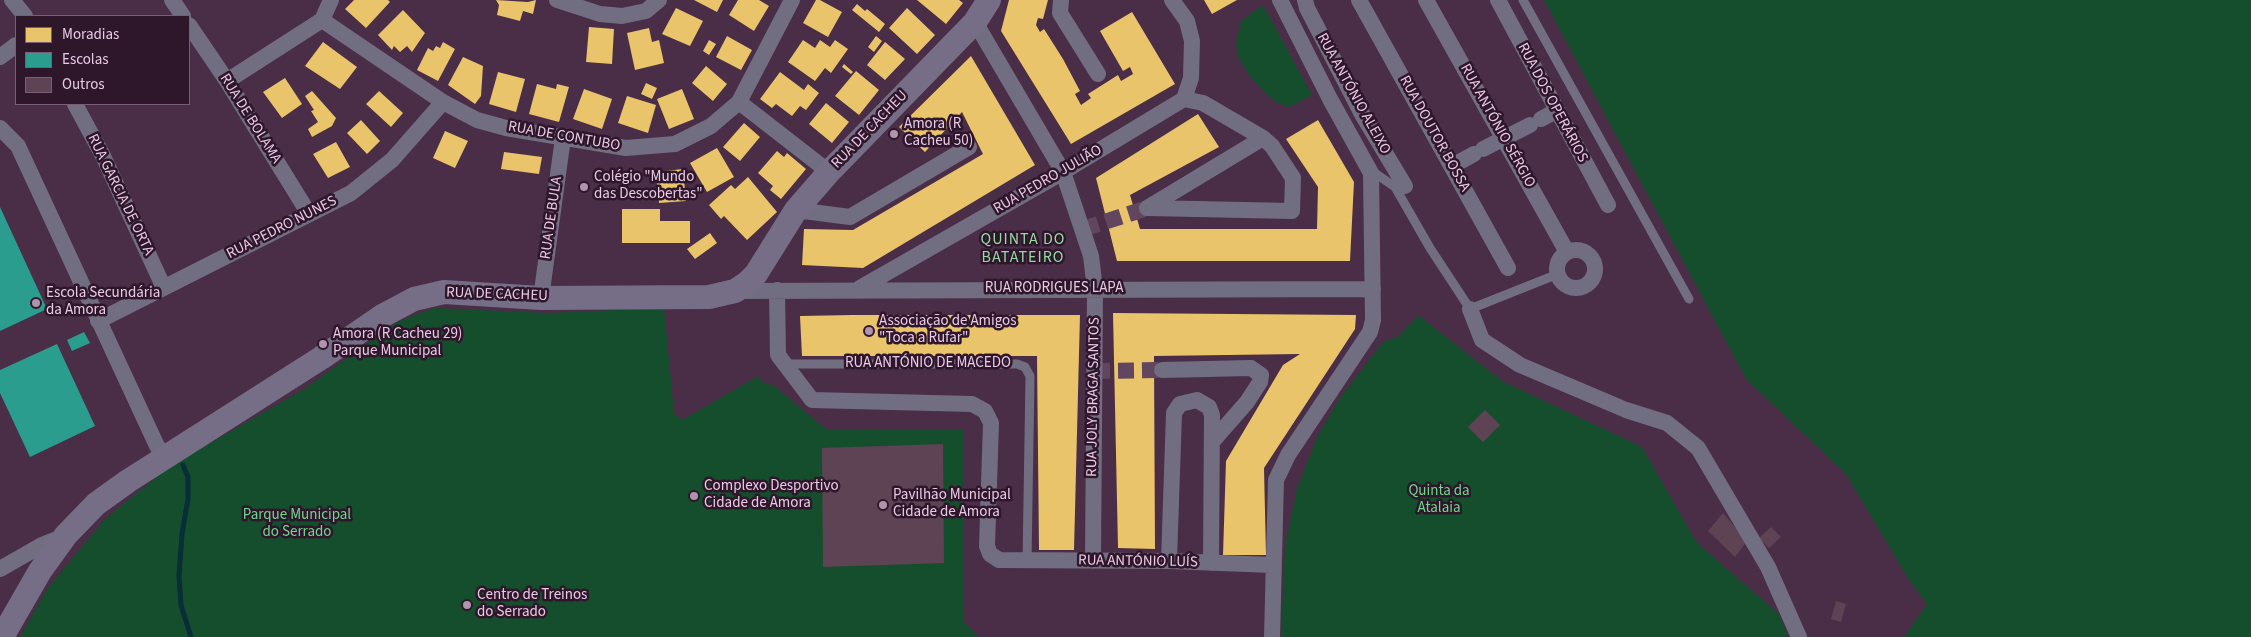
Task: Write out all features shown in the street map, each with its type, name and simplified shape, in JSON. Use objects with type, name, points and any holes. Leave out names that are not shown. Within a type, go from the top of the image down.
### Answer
[{"type":"main road","name":"RUA DE CACHEU","points":[[2,637],[40,570],[66,535],[96,504],[384,315],[414,299],[444,292],[541,298],[709,297],[734,291],[756,274],[796,210],[830,172],[975,22],[989,0]]},
{"type":"street","points":[[12,0],[24,15]]},
{"type":"street","points":[[172,0],[182,15]]},
{"type":"street","points":[[227,81],[322,20],[331,0]]},
{"type":"street","points":[[557,0],[600,14],[622,16],[646,11],[659,0]]},
{"type":"street","name":"RUA DE CONTUBO","points":[[322,20],[443,102],[477,120],[563,138],[626,148],[675,144],[711,126],[740,102],[792,0]]},
{"type":"street","points":[[1061,0],[1060,13],[1098,74]]},
{"type":"street","points":[[1172,0],[1187,21],[1192,41],[1191,78],[1184,99],[1203,103],[1263,138],[1272,146],[1291,172],[1294,183],[1292,211],[1147,208],[1263,138]]},
{"type":"street","points":[[1272,637],[1272,565],[1276,480],[1279,472],[1370,332],[1373,320],[1372,176],[1330,99],[1280,0]]},
{"type":"street","name":"RUA ANTÓNIO ALEIXO","points":[[1305,0],[1363,116],[1405,186]]},
{"type":"street","name":"RUA DOUTOR BOSSA","points":[[1359,0],[1508,268]]},
{"type":"street","name":"RUA ANTÓNIO SÉRGIO","points":[[1426,0],[1567,252]]},
{"type":"street","name":"RUA DOS OPERÁRIOS","points":[[1498,0],[1608,205]]},
{"type":"street","name":"RUA JOLY BRAGA SANTOS","points":[[975,22],[1063,172],[1091,256],[1096,289],[1093,561]]},
{"type":"street","name":"RUA DE BOLAMA","points":[[190,26],[227,81],[309,214]]},
{"type":"street","points":[[0,57],[15,45]]},
{"type":"street","name":"RUA PEDRO JULIÃO","points":[[859,289],[1063,172],[1184,99]]},
{"type":"street","name":"RUA PEDRO NUNES","points":[[98,321],[351,193],[392,160],[443,102]]},
{"type":"street","points":[[740,102],[830,172]]},
{"type":"street","name":"RUA GARCIA DE ORTA","points":[[76,105],[103,156],[164,288]]},
{"type":"street","points":[[1452,166],[1556,111]]},
{"type":"street","points":[[0,128],[18,146],[98,321],[157,446],[165,458]]},
{"type":"street","name":"RUA DE BULA","points":[[541,298],[563,138]]},
{"type":"street","points":[[796,210],[850,216],[969,147]]},
{"type":"street","points":[[1580,250],[1591,257],[1595,270],[1593,276],[1584,286],[1572,287],[1561,280],[1558,274],[1558,264],[1567,252],[1580,250]]},
{"type":"street","name":"RUA RODRIGUES LAPA","points":[[734,291],[859,289],[1373,289]]},
{"type":"street","points":[[777,290],[777,350],[785,364]]},
{"type":"street","points":[[1470,309],[1482,340],[1520,365],[1626,410],[1667,423],[1698,448],[1768,567],[1799,637]]},
{"type":"street","name":"RUA ANTÓNIO LUÍS","points":[[785,364],[809,398],[818,402],[972,404],[985,411],[991,423],[988,546],[990,554],[1003,562],[1169,561],[1272,565]]},
{"type":"street","points":[[1162,370],[1251,368],[1261,375],[1260,382],[1247,402],[1212,442]]},
{"type":"street","points":[[1169,561],[1173,417],[1180,404],[1197,400],[1209,407],[1212,415],[1211,563]]},
{"type":"street","points":[[0,568],[42,545],[66,535]]},
{"type":"lane","points":[[1523,0],[1689,299]]},
{"type":"lane","points":[[1369,169],[1395,188],[1430,248],[1470,309],[1558,274]]},
{"type":"lane","name":"RUA ANTÓNIO DE MACEDO","points":[[785,364],[1017,364],[1025,367],[1030,376],[1027,562]]},
{"type":"green space","points":[[1544,0],[2251,0],[2251,637],[1904,637],[1927,604],[1909,580],[1846,474],[1746,379]]},
{"type":"green space","points":[[1263,5],[1312,95],[1289,107],[1276,102],[1266,94],[1249,75],[1238,57],[1236,43],[1241,21]]},
{"type":"green space","name":"Complexo Desportivo Cidade de Amora","points":[[434,308],[549,313],[664,308],[674,413],[682,420],[758,376],[765,384],[773,385],[827,430],[964,430],[964,622],[979,637],[20,637],[47,589],[105,519],[169,467],[304,389],[397,322]]},
{"type":"green space","name":"Quinta da Atalaia","points":[[1418,315],[1502,381],[1642,447],[1697,543],[1779,614],[1788,637],[1281,637],[1285,545],[1297,489],[1317,437],[1340,398],[1383,342],[1399,336]]},
{"type":"building: Moradias","points":[[354,0],[388,0],[390,2],[366,28],[345,9]]},
{"type":"building: Moradias","points":[[496,0],[528,2],[536,0],[533,14],[523,11],[520,21],[497,15],[499,5]]},
{"type":"building: Moradias","points":[[694,0],[723,0],[717,12]]},
{"type":"building: Moradias","points":[[738,0],[759,0],[769,6],[754,31],[729,15]]},
{"type":"building: Moradias","points":[[816,0],[820,0],[842,12],[828,37],[803,23]]},
{"type":"building: Moradias","points":[[917,0],[959,0],[963,3],[946,24]]},
{"type":"building: Moradias","points":[[1009,0],[1048,0],[1043,19],[1038,18],[1036,25],[1040,32],[1044,29],[1063,59],[1080,91],[1075,94],[1081,105],[1091,98],[1088,94],[1118,75],[1121,81],[1133,74],[1130,67],[1123,71],[1100,31],[1132,12],[1175,84],[1071,144],[1001,31]]},
{"type":"building: Moradias","points":[[1204,0],[1237,0],[1212,14]]},
{"type":"building: Moradias","points":[[857,4],[865,11],[867,9],[885,24],[879,32],[852,10]]},
{"type":"building: Moradias","points":[[676,8],[703,21],[690,46],[662,34]]},
{"type":"building: Moradias","points":[[907,8],[935,35],[917,54],[889,28]]},
{"type":"building: Moradias","points":[[403,10],[425,33],[412,52],[407,46],[400,52],[394,46],[392,50],[378,35]]},
{"type":"building: Moradias","points":[[589,27],[614,29],[612,64],[586,62]]},
{"type":"building: Moradias","points":[[649,28],[652,42],[659,40],[664,63],[635,70],[627,33]]},
{"type":"building: Moradias","points":[[727,36],[752,50],[741,70],[716,57]]},
{"type":"building: Moradias","points":[[876,36],[882,41],[874,52],[868,47]]},
{"type":"building: Moradias","points":[[709,40],[716,44],[709,55],[703,51]]},
{"type":"building: Moradias","points":[[803,40],[815,48],[820,40],[830,47],[835,40],[848,49],[831,73],[825,68],[815,81],[788,62]]},
{"type":"building: Moradias","points":[[323,42],[357,67],[340,89],[305,66]]},
{"type":"building: Moradias","points":[[443,42],[455,49],[438,81],[417,70],[428,48],[433,51],[436,46],[440,48]]},
{"type":"building: Moradias","points":[[885,42],[905,59],[885,80],[867,65]]},
{"type":"building: Moradias","points":[[971,56],[1035,165],[863,268],[802,265],[804,229],[853,230],[983,154],[962,112],[925,152],[899,127]]},
{"type":"building: Moradias","points":[[463,57],[483,66],[481,96],[475,104],[448,85]]},
{"type":"building: Moradias","points":[[844,64],[853,72],[851,74],[842,67]]},
{"type":"building: Moradias","points":[[706,66],[727,84],[713,101],[692,83]]},
{"type":"building: Moradias","points":[[856,71],[879,90],[859,115],[835,96]]},
{"type":"building: Moradias","points":[[498,72],[525,79],[516,112],[489,104]]},
{"type":"building: Moradias","points":[[780,72],[804,90],[808,84],[819,93],[806,110],[800,106],[792,116],[776,104],[772,108],[760,99]]},
{"type":"building: Moradias","points":[[285,78],[302,104],[282,118],[263,92]]},
{"type":"building: Moradias","points":[[646,83],[657,88],[652,99],[641,94]]},
{"type":"building: Moradias","points":[[537,84],[556,89],[557,84],[569,87],[559,122],[529,114]]},
{"type":"building: Moradias","points":[[584,89],[612,99],[602,129],[573,119]]},
{"type":"building: Moradias","points":[[682,89],[694,119],[669,129],[657,99]]},
{"type":"building: Moradias","points":[[312,91],[336,118],[332,126],[312,137],[308,129],[318,122],[311,111],[314,110],[305,96]]},
{"type":"building: Moradias","points":[[379,91],[403,113],[391,127],[366,104]]},
{"type":"building: Moradias","points":[[627,96],[656,105],[648,133],[618,123]]},
{"type":"building: Moradias","points":[[826,103],[849,122],[832,143],[809,124]]},
{"type":"building: Moradias","points":[[1198,114],[1219,147],[1130,195],[1140,229],[1317,229],[1318,187],[1286,139],[1318,120],[1354,182],[1350,261],[1117,261],[1096,178]]},
{"type":"building: Moradias","points":[[361,120],[380,141],[367,154],[347,133]]},
{"type":"building: Moradias","points":[[744,123],[760,137],[740,161],[723,147]]},
{"type":"building: Moradias","points":[[445,131],[468,141],[455,168],[433,158]]},
{"type":"building: Moradias","points":[[336,142],[350,167],[328,178],[313,154]]},
{"type":"building: Moradias","points":[[717,148],[734,177],[707,192],[690,163]]},
{"type":"building: Moradias","points":[[777,151],[784,157],[787,153],[806,169],[781,199],[770,190],[773,186],[758,173]]},
{"type":"building: Moradias","points":[[504,152],[542,157],[539,174],[501,169]]},
{"type":"building: Moradias","points":[[683,169],[686,201],[659,203],[656,172]]},
{"type":"building: Moradias","points":[[748,177],[777,212],[747,240],[724,216],[721,219],[709,205],[731,185],[735,189]]},
{"type":"building: Moradias","points":[[622,209],[660,209],[660,221],[690,221],[690,243],[622,243]]},
{"type":"building: Moradias","points":[[710,233],[717,243],[695,259],[687,249]]},
{"type":"building: Moradias","points":[[1113,313],[1356,315],[1355,329],[1264,468],[1266,555],[1223,555],[1226,461],[1283,365],[1300,354],[1154,356],[1155,549],[1118,548]]},
{"type":"building: Moradias","points":[[1080,315],[1074,550],[1039,550],[1037,356],[802,356],[800,316]]},
{"type":"building: Escolas","points":[[0,207],[47,309],[0,331]]},
{"type":"building: Escolas","points":[[84,332],[90,343],[72,351],[67,340]]},
{"type":"building: Escolas","points":[[57,344],[95,426],[30,457],[0,393],[0,370]]},
{"type":"building: Outros","points":[[1485,410],[1500,425],[1483,442],[1468,427]]},
{"type":"building: Outros","name":"Pavilhão Municipal Cidade de Amora","points":[[943,444],[944,563],[823,567],[822,448]]},
{"type":"building: Outros","points":[[1723,513],[1747,541],[1735,557],[1708,531]]},
{"type":"building: Outros","points":[[1771,527],[1781,537],[1769,548],[1759,538]]},
{"type":"building: Outros","points":[[1836,601],[1846,604],[1841,622],[1831,619]]},
{"type":"waterway","points":[[183,465],[188,477],[188,499],[182,534],[179,576],[181,605],[191,637]]},
{"type":"tunnel","points":[[1083,229],[1147,208]]},
{"type":"tunnel","points":[[1094,371],[1162,370]]},
{"type":"place","name":"Amora (R Cacheu 50)","points":[[894,134]]},
{"type":"place","name":"Colégio \"Mundo das Descobertas\"","points":[[584,187]]},
{"type":"place","name":"Escola Secundária da Amora","points":[[36,303]]},
{"type":"place","name":"Associação de Amigos \"Toca a Rufar\"","points":[[869,331]]},
{"type":"place","name":"Amora (R Cacheu 29) Parque Municipal","points":[[323,344]]},
{"type":"place","name":"Complexo Desportivo Cidade de Amora","points":[[694,496]]},
{"type":"place","name":"Pavilhão Municipal Cidade de Amora","points":[[883,505]]},
{"type":"place","name":"Centro de Treinos do Serrado","points":[[467,605]]},
{"type":"district","name":"QUINTA DO BATATEIRO","points":[[1023,249]]},
{"type":"park label","name":"Parque Municipal do Serrado","points":[[297,524]]}]
